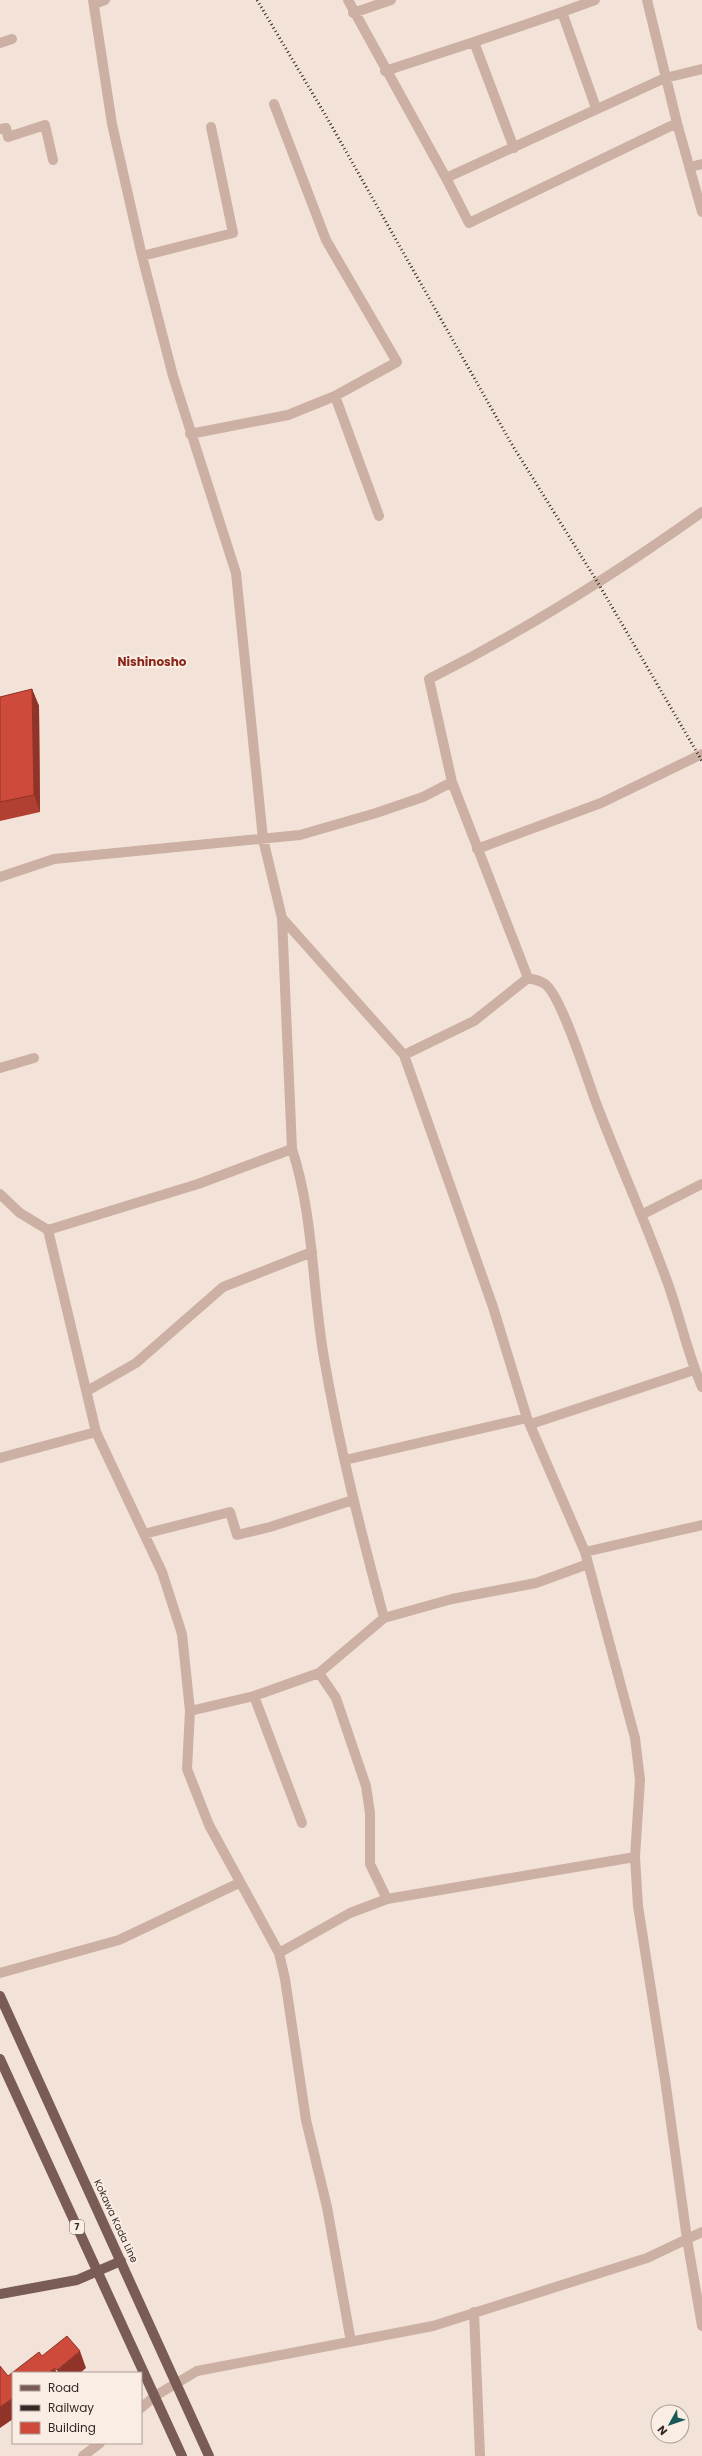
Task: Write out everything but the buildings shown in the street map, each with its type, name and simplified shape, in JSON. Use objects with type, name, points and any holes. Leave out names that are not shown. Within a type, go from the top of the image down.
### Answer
[{"type":"main road","name":"Kokawa Kada Line","points":[[0,1996],[209,2456]]},
{"type":"main road","name":"7","points":[[0,2059],[182,2456]]},
{"type":"main road","points":[[0,2294],[77,2280],[121,2261]]},
{"type":"street","points":[[106,0],[94,2],[112,124],[142,256],[190,434],[236,573],[263,839],[282,918],[292,1149],[303,1182],[324,1357],[353,1500],[384,1618]]},
{"type":"street","points":[[348,0],[446,178],[469,223],[676,123]]},
{"type":"street","points":[[354,13],[391,0]]},
{"type":"street","points":[[386,71],[595,0]]},
{"type":"street","points":[[647,0],[676,123],[702,212]]},
{"type":"street","points":[[562,12],[596,108]]},
{"type":"street","points":[[0,43],[12,40]]},
{"type":"street","points":[[474,42],[514,148]]},
{"type":"street","points":[[446,178],[514,148],[596,108],[665,78],[702,70]]},
{"type":"street","points":[[190,434],[288,415],[335,396],[397,362],[326,240],[274,104]]},
{"type":"street","points":[[0,129],[6,128],[8,137],[44,125],[53,160]]},
{"type":"street","points":[[142,256],[233,233],[211,127]]},
{"type":"street","points":[[690,168],[702,164]]},
{"type":"street","points":[[335,396],[379,516]]},
{"type":"street","points":[[702,512],[598,583],[495,646],[429,679],[452,782],[477,849],[528,978],[545,984],[555,998],[642,1214],[672,1296],[694,1370],[702,1387]]},
{"type":"street","points":[[477,849],[601,803],[702,754]]},
{"type":"street","points":[[0,877],[54,859],[157,847],[300,835],[376,813],[423,797],[452,782]]},
{"type":"street","points":[[282,918],[404,1054],[494,1307],[529,1421],[585,1552],[634,1738],[640,1780],[635,1857],[638,1906],[645,1961],[665,2079],[687,2239],[702,2326]]},
{"type":"street","points":[[404,1054],[474,1021],[528,978]]},
{"type":"street","points":[[0,1068],[34,1058]]},
{"type":"street","points":[[48,1230],[198,1184],[292,1149]]},
{"type":"street","points":[[642,1214],[702,1184]]},
{"type":"street","points":[[0,1194],[20,1213],[48,1230],[88,1391],[96,1432],[162,1572],[182,1634],[190,1712],[187,1769],[209,1825],[278,1953],[285,1979],[306,2120],[326,2207],[351,2342]]},
{"type":"street","points":[[88,1391],[136,1363],[223,1287],[312,1252]]},
{"type":"street","points":[[345,1460],[529,1421],[694,1370]]},
{"type":"street","points":[[0,1458],[96,1432]]},
{"type":"street","points":[[144,1534],[230,1512],[237,1535],[270,1527],[353,1500]]},
{"type":"street","points":[[585,1552],[702,1525]]},
{"type":"street","points":[[190,1712],[254,1696],[319,1673],[384,1618],[452,1599],[536,1583],[588,1564]]},
{"type":"street","points":[[319,1673],[336,1698],[366,1786],[370,1813],[370,1864],[387,1899]]},
{"type":"street","points":[[254,1696],[302,1823]]},
{"type":"street","points":[[278,1953],[350,1913],[387,1899],[635,1857]]},
{"type":"street","points":[[0,1973],[119,1940],[239,1883]]},
{"type":"street","points":[[142,2407],[155,2396],[176,2382],[197,2372],[433,2326],[647,2258],[702,2232]]},
{"type":"street","points":[[474,2312],[480,2456]]},
{"type":"street","points":[[83,2456],[99,2444]]},
{"type":"railway","points":[[257,0],[326,116],[511,443],[598,583],[702,761]]},
{"type":"district","name":"Nishinosho","points":[[152,661]]}]
